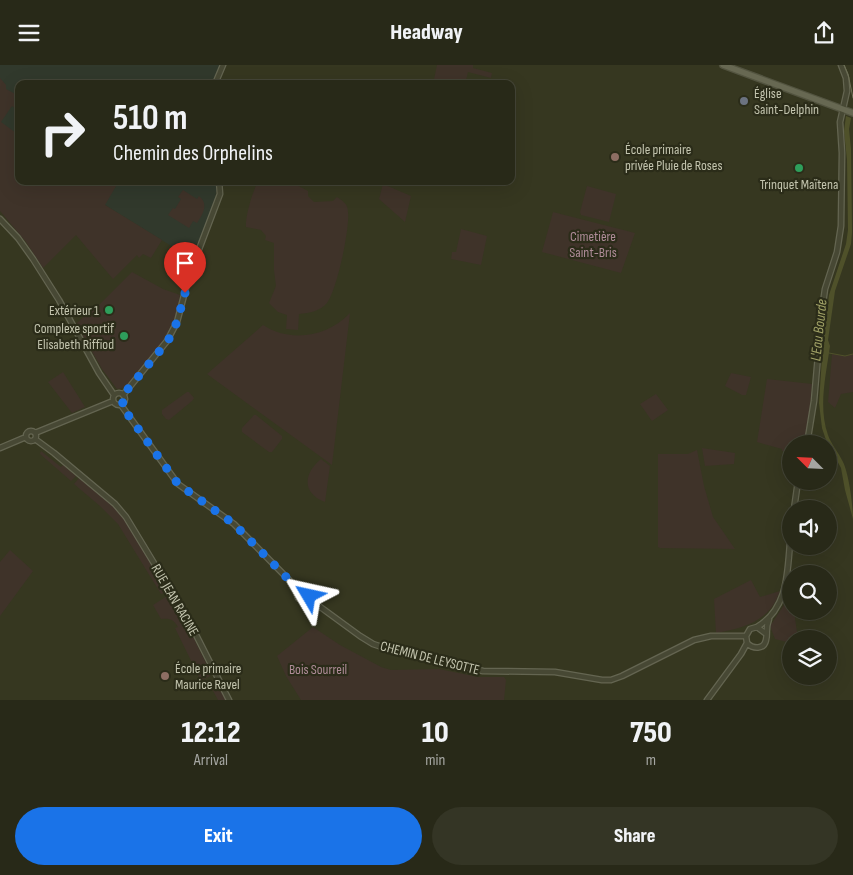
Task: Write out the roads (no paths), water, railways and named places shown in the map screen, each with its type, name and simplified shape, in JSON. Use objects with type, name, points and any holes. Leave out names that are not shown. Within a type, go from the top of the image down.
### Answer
[{"type":"main road","points":[[723,65],[853,113]]},
{"type":"street","points":[[217,80],[223,65]]},
{"type":"street","points":[[808,435],[825,292],[836,257],[841,226],[842,141],[840,122],[846,99],[847,83],[845,72],[841,65]]},
{"type":"street","points":[[121,405],[124,401],[123,395],[168,341],[181,312],[187,284],[192,281],[200,257],[198,251],[220,194],[219,185]]},
{"type":"street","points":[[0,219],[18,238],[59,300],[99,373],[114,395],[113,401]]},
{"type":"street","points":[[187,284],[183,278],[191,253],[198,251]]},
{"type":"street","points":[[114,395],[118,393],[123,395]]},
{"type":"street","points":[[113,401],[117,405],[121,405],[178,484],[234,524],[297,588],[298,598],[302,600],[308,598],[310,594],[308,588],[301,586],[297,588]]},
{"type":"street","points":[[26,437],[30,441],[35,436],[113,401]]},
{"type":"street","points":[[0,448],[26,437],[29,431],[35,436]]},
{"type":"street","name":"RUE JEAN RACINE","points":[[35,436],[115,504],[130,523],[175,599],[229,700]]},
{"type":"street","points":[[741,654],[764,645],[769,618],[781,600],[785,589],[789,555]]},
{"type":"street","name":"CHEMIN DE LEYSOTTE","points":[[308,598],[342,624],[381,647],[476,670],[580,677],[597,680],[611,679],[694,640],[711,636],[746,637]]},
{"type":"street","points":[[707,700],[741,654],[747,643],[746,637],[750,629],[757,627],[769,618]]},
{"type":"street","points":[[757,627],[765,633]]},
{"type":"street","points":[[747,643],[754,648]]},
{"type":"waterway","name":"L'Eau Bourde","points":[[829,353],[845,356],[853,354]]},
{"type":"tram line","points":[[844,65],[853,98]]},
{"type":"place","name":"Église Saint-Delphin","points":[[744,101]]},
{"type":"place","name":"École primaire privée Pluie de Roses","points":[[615,157]]},
{"type":"place","name":"Trinquet Maïtena","points":[[799,168]]},
{"type":"place","name":"Extérieur 1","points":[[109,310]]},
{"type":"place","name":"Complexe sportif Elisabeth Riffiod","points":[[124,336]]},
{"type":"place","name":"École primaire Maurice Ravel","points":[[165,676]]},
{"type":"park label","name":"Cimetière Saint-Bris","points":[[593,244]]},
{"type":"park label","name":"Bois Sourreil","points":[[318,669]]}]
